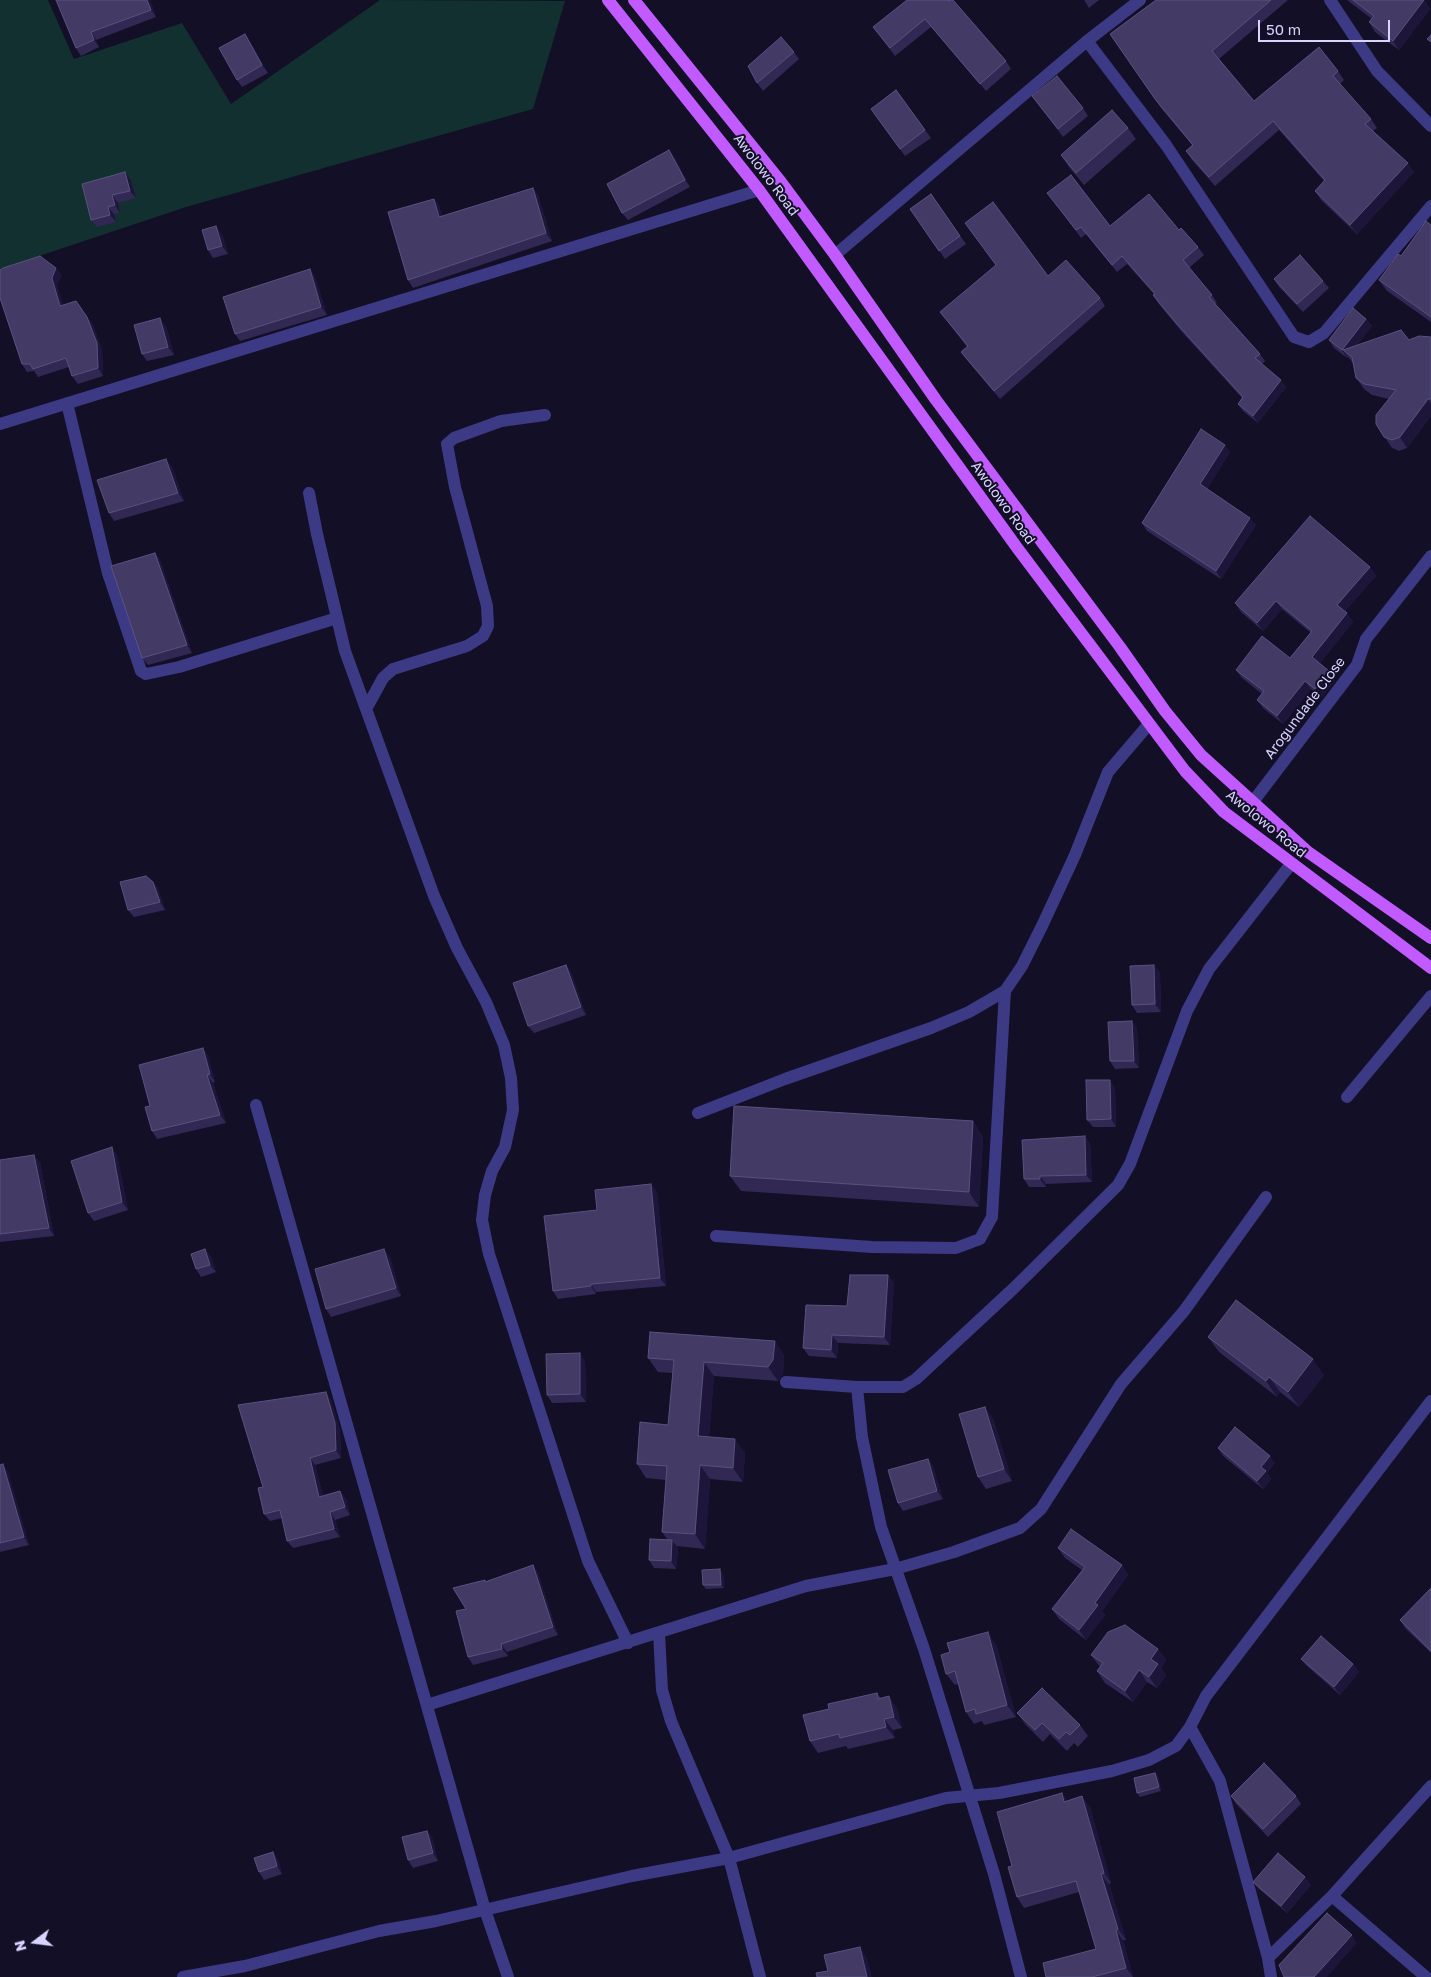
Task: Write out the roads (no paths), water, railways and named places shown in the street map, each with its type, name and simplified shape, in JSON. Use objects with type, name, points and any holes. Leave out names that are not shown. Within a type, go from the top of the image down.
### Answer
[{"type":"main road","name":"Awolowo Road","points":[[608,0],[759,190],[1018,549],[1184,771],[1224,812],[1431,968]]},
{"type":"main road","name":"Awolowo Road","points":[[634,0],[781,182],[835,255],[936,400],[1120,647],[1164,711],[1201,755],[1308,852],[1431,938]]},
{"type":"street","points":[[835,255],[1087,40],[1140,0]]},
{"type":"street","points":[[1330,0],[1377,71],[1431,126]]},
{"type":"street","points":[[1087,40],[1166,145],[1294,337],[1309,342],[1324,333],[1431,206]]},
{"type":"street","points":[[0,424],[759,190]]},
{"type":"street","points":[[67,403],[108,573],[141,671],[146,674],[178,667],[337,618]]},
{"type":"street","points":[[366,709],[383,678],[393,669],[413,661],[467,646],[483,636],[488,626],[487,606],[455,487],[448,444],[454,438],[501,421],[545,415]]},
{"type":"street","points":[[309,493],[345,651],[434,896],[457,948],[486,1002],[504,1045],[511,1078],[513,1110],[504,1147],[492,1171],[486,1195],[482,1220],[488,1254],[588,1561],[628,1643]]},
{"type":"street","name":"Arogundade Close","points":[[1252,803],[1357,665],[1366,639],[1431,556]]},
{"type":"street","points":[[698,1113],[786,1079],[931,1028],[968,1012],[1005,991],[1022,966],[1042,926],[1075,855],[1108,772],[1149,724]]},
{"type":"street","points":[[786,1382],[857,1387],[903,1387],[916,1379],[986,1315],[1118,1185],[1130,1164],[1187,1011],[1209,969],[1291,864]]},
{"type":"street","points":[[716,1236],[872,1248],[956,1248],[980,1239],[992,1217],[1005,991]]},
{"type":"street","points":[[1348,1097],[1431,996]]},
{"type":"street","points":[[256,1105],[485,1910],[508,1977]]},
{"type":"street","points":[[427,1705],[806,1586],[895,1569],[954,1552],[1020,1528],[1041,1509],[1121,1384],[1184,1311],[1266,1197]]},
{"type":"street","points":[[857,1387],[862,1437],[881,1527],[924,1650],[994,1874],[1021,1977]]},
{"type":"street","points":[[183,1977],[247,1971],[380,1931],[485,1910],[632,1876],[728,1858],[946,1798],[1000,1793],[1075,1778],[1140,1762],[1176,1746],[1190,1727],[1206,1696],[1431,1401]]},
{"type":"street","points":[[659,1633],[662,1690],[670,1721],[728,1858],[760,1977]]},
{"type":"street","points":[[1190,1727],[1220,1781],[1268,1958],[1271,1977]]},
{"type":"street","points":[[1268,1958],[1332,1896],[1431,1786]]},
{"type":"street","points":[[1332,1896],[1426,1977]]}]
